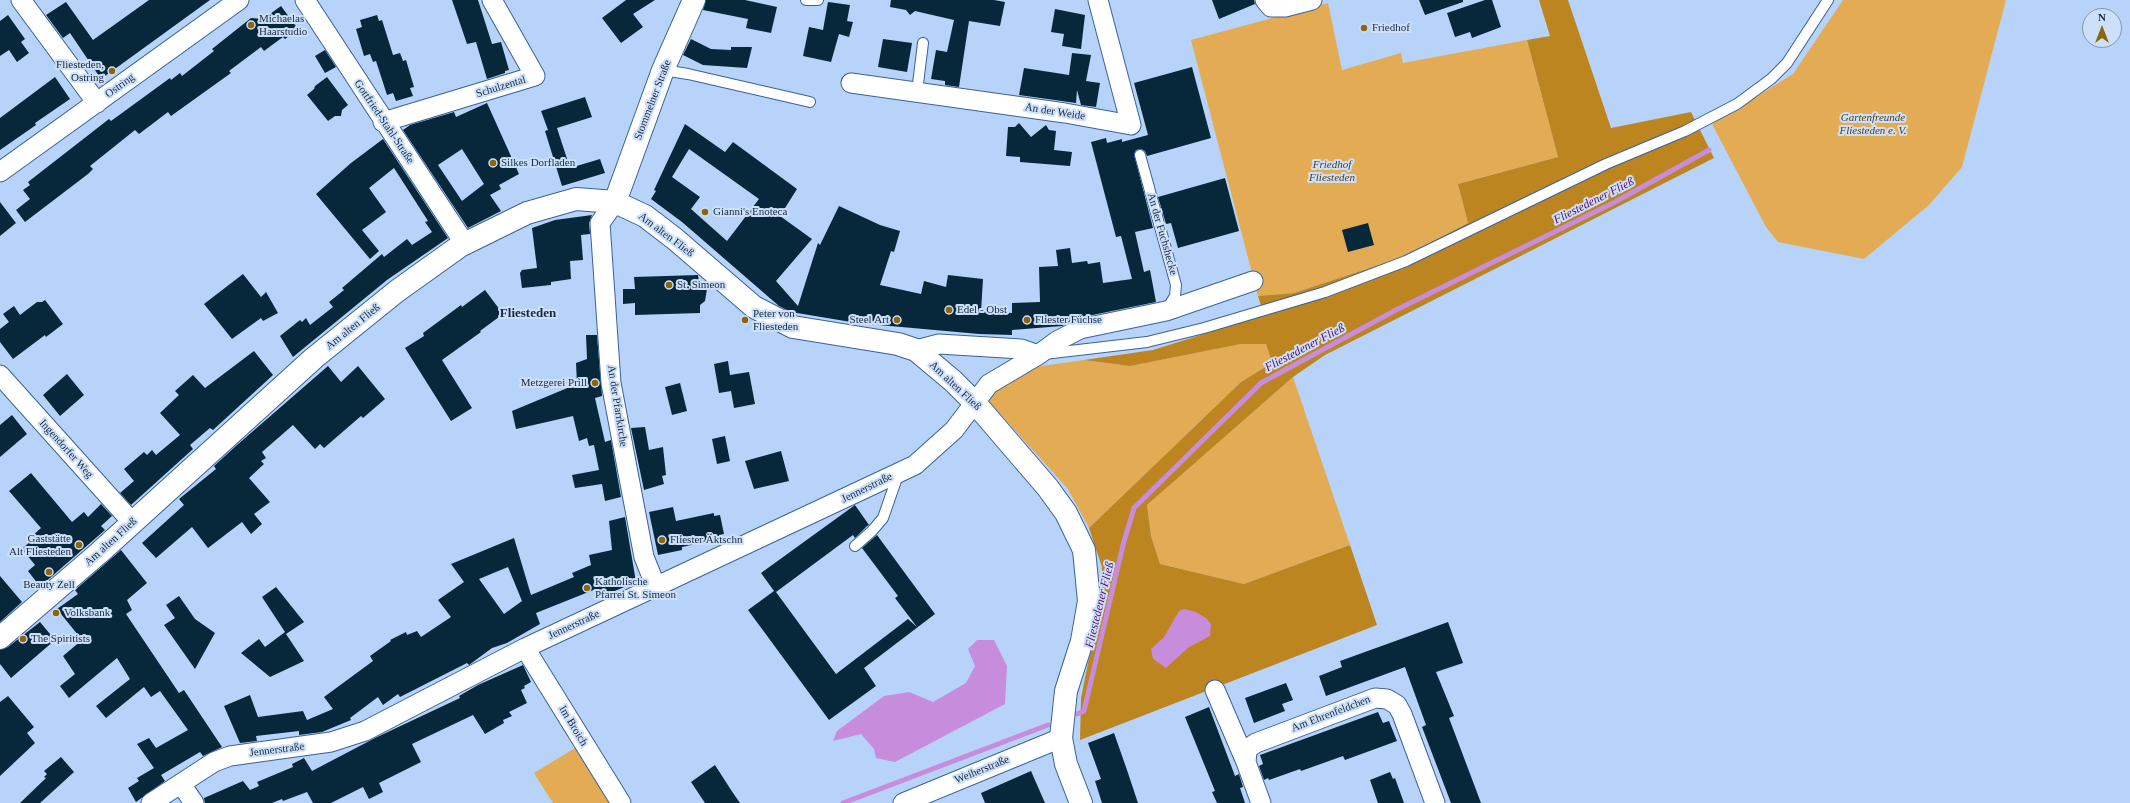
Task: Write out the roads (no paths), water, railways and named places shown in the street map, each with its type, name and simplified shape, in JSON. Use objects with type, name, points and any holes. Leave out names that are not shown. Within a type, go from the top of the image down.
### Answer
[{"type":"main road","name":"Stommelner Straße","points":[[615,202],[663,70],[694,0]]},
{"type":"main road","name":"Am alten Fließ","points":[[0,638],[99,554],[132,522],[314,358],[397,291],[465,244],[527,213],[576,199],[615,202],[651,220],[754,307],[793,327],[898,344],[916,350],[953,381],[975,403],[1048,488],[1066,513],[1084,550],[1089,601],[1082,641],[1066,691],[1061,738],[1066,764],[1081,803]]},
{"type":"street","name":"Ostring","points":[[0,172],[239,0]]},
{"type":"street","name":"Gottfried-Stahl-Straße","points":[[305,0],[383,122],[465,244]]},
{"type":"street","name":"Schulzental","points":[[383,122],[535,76],[492,0]]},
{"type":"street","name":"An der Weide","points":[[851,83],[1065,113],[1131,125],[1098,0]]},
{"type":"street","points":[[1265,0],[1271,8],[1285,7],[1312,0]]},
{"type":"street","points":[[28,3],[97,102]]},
{"type":"street","name":"An der Pfarrkirche","points":[[615,202],[600,223],[611,383],[644,557],[656,587]]},
{"type":"street","points":[[975,403],[989,384],[1038,355],[1057,341],[1080,329],[1166,311],[1253,281]]},
{"type":"street","points":[[916,350],[939,344],[1021,348],[1038,355]]},
{"type":"street","name":"Ingendorfer Weg","points":[[3,384],[132,522]]},
{"type":"street","name":"Jennerstraße","points":[[151,803],[214,762],[230,756],[331,742],[365,731],[525,648],[915,465],[954,430],[975,403]]},
{"type":"street","name":"Im Broich","points":[[525,648],[621,803]]},
{"type":"street","points":[[1215,690],[1246,762],[1261,803]]},
{"type":"street","name":"Am Ehrenfeldchen","points":[[1246,762],[1247,751],[1256,742],[1375,698],[1387,699],[1397,705],[1402,714],[1435,803]]},
{"type":"street","name":"Weiherstraße","points":[[903,803],[1061,738]]},
{"type":"street","points":[[181,784],[194,803]]},
{"type":"lane","points":[[806,0],[818,0]]},
{"type":"lane","points":[[1038,355],[1147,342],[1204,328],[1325,292],[1406,261],[1606,164],[1685,131],[1737,104],[1771,79],[1787,63],[1828,0]]},
{"type":"lane","points":[[917,92],[923,43]]},
{"type":"lane","points":[[663,70],[688,74],[810,102]]},
{"type":"lane","name":"An der Fuchshecke","points":[[1140,155],[1176,284],[1175,296],[1166,311]]},
{"type":"lane","points":[[855,546],[872,531],[883,518],[899,472]]},
{"type":"waterway","name":"Fliestedener Fließ","points":[[1077,714],[1084,711],[1123,545],[1134,508],[1261,383],[1396,310],[1615,202],[1709,150]]},
{"type":"waterway","name":"Fliestedener Fließ","points":[[843,803],[1048,725]]},
{"type":"place","name":"Michaelas Haarstudio","points":[[251,25]]},
{"type":"place","name":"Friedhof","points":[[1364,28]]},
{"type":"place","name":"Fliesteden, Ostring","points":[[112,71]]},
{"type":"place","name":"Silkes Dorfladen","points":[[493,163]]},
{"type":"place","name":"Gianni's Enoteca","points":[[705,212]]},
{"type":"place","name":"St. Simeon","points":[[669,285]]},
{"type":"place","name":"Edel - Obst","points":[[949,310]]},
{"type":"place","name":"Peter von Fliesteden","points":[[745,320]]},
{"type":"place","name":"Steel Art","points":[[897,320]]},
{"type":"place","name":"Fliester Füchse","points":[[1027,320]]},
{"type":"place","name":"Metzgerei Prill","points":[[595,383]]},
{"type":"place","name":"Fliester Äktschn","points":[[662,540]]},
{"type":"place","name":"Gaststätte Alt Fliesteden","points":[[79,545]]},
{"type":"place","name":"Beauty Zell","points":[[49,572]]},
{"type":"place","name":"Katholische Pfarrei St. Simeon","points":[[587,588]]},
{"type":"place","name":"Volksbank","points":[[56,613]]},
{"type":"place","name":"The Spiritists","points":[[23,639]]},
{"type":"district","name":"Fliesteden","points":[[528,314]]},
{"type":"park label","name":"Gartenfreunde Fliesteden e. V.","points":[[1873,124]]},
{"type":"park label","name":"Friedhof Fliesteden","points":[[1332,171]]}]
